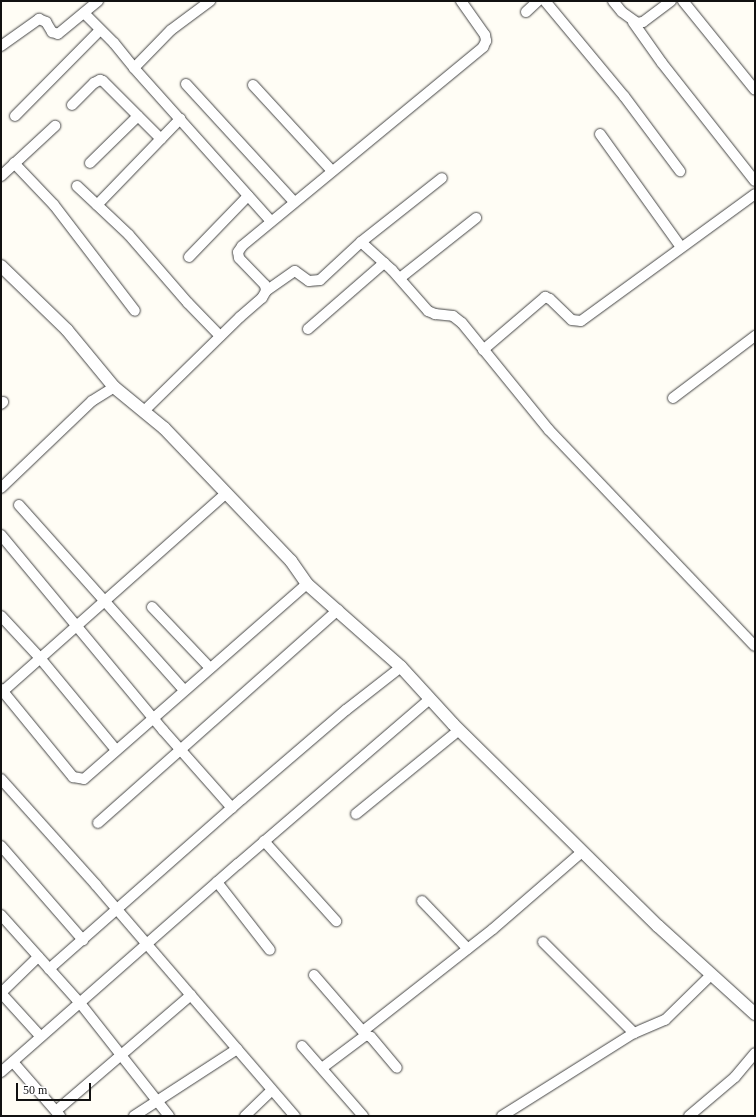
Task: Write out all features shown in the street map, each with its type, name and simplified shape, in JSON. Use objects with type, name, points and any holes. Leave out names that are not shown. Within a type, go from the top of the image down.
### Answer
[{"type":"street","points":[[1,46],[39,19],[46,22],[55,34],[58,34],[98,1]]},
{"type":"street","points":[[134,68],[171,30],[210,1]]},
{"type":"street","points":[[266,292],[265,285],[239,258],[238,252],[242,246],[483,47],[486,41],[485,34],[461,1]]},
{"type":"street","points":[[526,12],[538,1]]},
{"type":"street","points":[[544,1],[624,96],[680,170]]},
{"type":"street","points":[[613,1],[622,12],[634,22],[662,63],[755,181]]},
{"type":"street","points":[[634,22],[643,22],[671,1]]},
{"type":"street","points":[[683,1],[755,90]]},
{"type":"street","points":[[84,13],[114,43],[134,68],[271,221]]},
{"type":"street","points":[[15,116],[100,30]]},
{"type":"street","points":[[72,105],[94,83],[100,80],[103,81],[160,140]]},
{"type":"street","points":[[186,84],[294,202]]},
{"type":"street","points":[[253,85],[332,171]]},
{"type":"street","points":[[90,163],[138,116]]},
{"type":"street","points":[[97,205],[180,119]]},
{"type":"street","points":[[1,176],[55,126]]},
{"type":"street","points":[[600,134],[681,248]]},
{"type":"street","points":[[14,163],[54,205],[135,311]]},
{"type":"street","points":[[144,411],[220,336],[262,298],[266,292],[295,270],[309,281],[320,280],[361,242],[442,178]]},
{"type":"street","points":[[77,186],[129,235],[188,303],[220,336]]},
{"type":"street","points":[[483,350],[545,296],[572,320],[581,321],[755,194]]},
{"type":"street","points":[[189,256],[248,196]]},
{"type":"street","points":[[400,278],[476,218]]},
{"type":"street","points":[[361,242],[400,278],[428,311],[434,314],[453,316],[462,323],[549,430],[755,646]]},
{"type":"street","points":[[308,329],[384,262]]},
{"type":"street","points":[[1,266],[67,330],[114,387],[164,428],[291,561],[307,584],[401,667],[459,730],[582,852],[658,926],[755,1014]]},
{"type":"street","points":[[673,398],[755,336]]},
{"type":"street","points":[[1,488],[92,401],[114,387]]},
{"type":"street","points":[[226,493],[2,691],[73,777],[84,779],[153,717],[307,584]]},
{"type":"street","points":[[20,505],[184,690]]},
{"type":"street","points":[[1,535],[180,749],[232,808]]},
{"type":"street","points":[[152,607],[210,668]]},
{"type":"street","points":[[98,823],[338,610]]},
{"type":"street","points":[[1,616],[40,658],[116,750]]},
{"type":"street","points":[[49,969],[346,710],[401,667]]},
{"type":"street","points":[[1,1072],[264,841],[430,699]]},
{"type":"street","points":[[356,814],[459,730]]},
{"type":"street","points":[[1,779],[118,910],[295,1116]]},
{"type":"street","points":[[264,841],[336,921]]},
{"type":"street","points":[[1,846],[83,940]]},
{"type":"street","points":[[322,1068],[493,929],[582,852]]},
{"type":"street","points":[[217,882],[270,950]]},
{"type":"street","points":[[422,901],[468,949]]},
{"type":"street","points":[[1,915],[80,1003],[170,1116]]},
{"type":"street","points":[[543,942],[634,1033]]},
{"type":"street","points":[[38,957],[1,993],[41,1037]]},
{"type":"street","points":[[314,975],[364,1033],[371,1037],[397,1068]]},
{"type":"street","points":[[502,1116],[634,1033],[665,1020],[680,1008],[711,975]]},
{"type":"street","points":[[13,1062],[58,1113],[191,995]]},
{"type":"street","points":[[302,1046],[363,1116]]},
{"type":"street","points":[[134,1116],[237,1049]]},
{"type":"street","points":[[689,1116],[735,1077],[755,1053]]},
{"type":"street","points":[[245,1116],[272,1090]]}]
